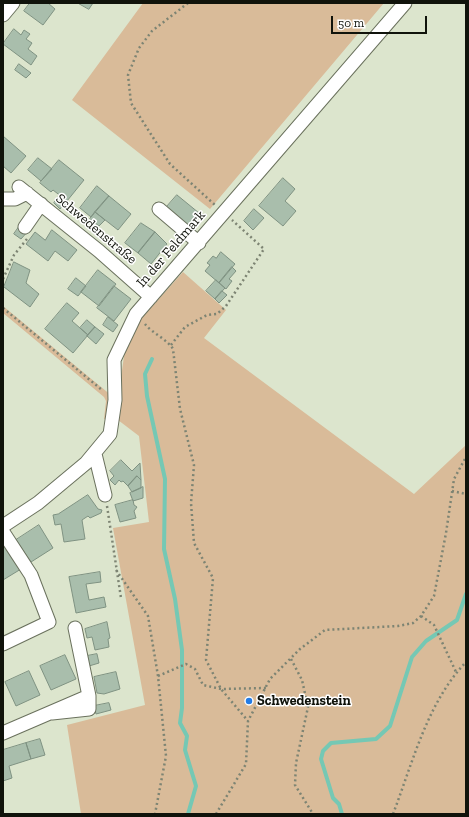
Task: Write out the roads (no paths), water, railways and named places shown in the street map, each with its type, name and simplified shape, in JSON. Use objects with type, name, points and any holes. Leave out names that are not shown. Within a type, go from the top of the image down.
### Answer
[{"type":"street","points":[[3,15],[13,3]]},
{"type":"street","name":"In der Feldmark","points":[[3,526],[38,503],[95,454],[110,434],[115,400],[114,360],[136,314],[405,3]]},
{"type":"street","name":"Schwedenstraße","points":[[3,199],[15,199],[23,190],[99,251],[151,297]]},
{"type":"street","points":[[27,232],[41,204]]},
{"type":"street","points":[[159,209],[198,243]]},
{"type":"street","points":[[95,454],[105,495]]},
{"type":"street","points":[[3,532],[31,575],[49,622],[3,644]]},
{"type":"street","points":[[3,733],[89,696],[75,628]]},
{"type":"waterway","points":[[152,359],[145,374],[147,396],[165,479],[164,549],[175,599],[182,650],[182,708],[180,723],[187,736],[185,750],[196,786],[188,814]]},
{"type":"waterway","points":[[342,814],[339,804],[333,798],[321,759],[323,751],[331,743],[376,739],[390,726],[412,657],[426,641],[457,620],[466,594]]},
{"type":"place","name":"Schwedenstein","points":[[249,701]]}]
